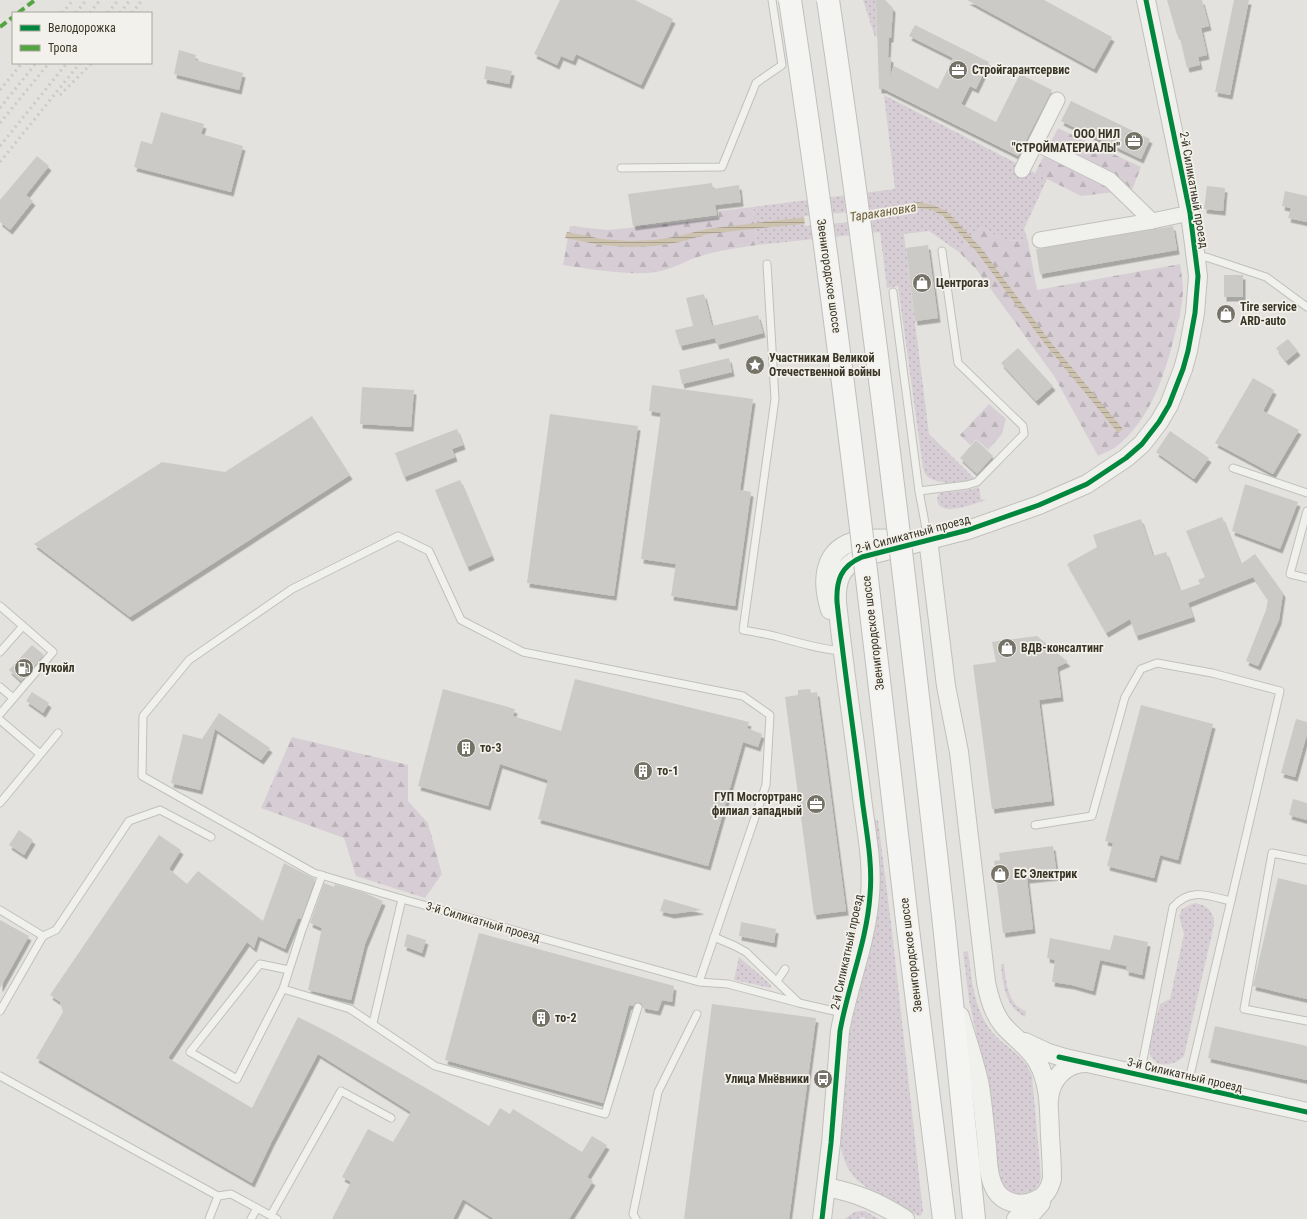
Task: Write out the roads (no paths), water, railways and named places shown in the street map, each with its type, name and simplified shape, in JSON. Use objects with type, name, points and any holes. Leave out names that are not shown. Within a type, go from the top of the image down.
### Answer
[{"type":"main road","name":"Звенигородское шоссе","points":[[790,0],[811,134],[842,375],[944,1219]]},
{"type":"main road","points":[[828,0],[848,130],[880,370],[944,924],[974,1219]]},
{"type":"street","name":"2-й Силикатный проезд","points":[[822,1219],[840,1031],[868,915],[870,894],[870,870],[856,749],[842,651],[825,593],[825,572],[832,557],[845,546],[858,540],[928,539],[948,536],[979,527],[1039,505],[1087,484],[1126,458],[1142,444],[1159,422],[1169,405],[1183,369],[1192,331],[1196,306],[1198,276],[1190,213],[1146,0]]},
{"type":"street","points":[[1022,170],[1057,100]]},
{"type":"street","points":[[1036,143],[1110,180],[1152,221]]},
{"type":"street","points":[[1040,240],[1190,213]]},
{"type":"street","points":[[928,539],[946,686],[960,758],[986,982],[990,998],[1002,1024],[1031,1052],[1042,1071],[1048,1104],[1052,1179],[1048,1191],[1037,1209],[1016,1219]]},
{"type":"street","points":[[947,954],[957,1004],[980,1086],[990,1174],[997,1192],[1004,1199],[1020,1204],[1029,1203],[1039,1199],[1048,1191]]},
{"type":"street","name":"3-й Силикатный проезд","points":[[1018,1038],[1034,1047],[1059,1057],[1307,1112]]},
{"type":"street","points":[[1048,1104],[1052,1087],[1059,1073],[1075,1064],[1089,1063]]},
{"type":"street","points":[[826,1187],[860,1195],[905,1219]]},
{"type":"lane","points":[[621,168],[722,167],[756,83],[782,65],[772,0]]},
{"type":"lane","points":[[919,491],[967,486],[977,482],[1024,434],[1023,426],[958,363],[942,250]]},
{"type":"lane","points":[[1196,255],[1266,277],[1307,307]]},
{"type":"lane","points":[[767,264],[775,398],[744,630],[829,650],[842,651]]},
{"type":"lane","points":[[893,292],[919,491],[928,539]]},
{"type":"lane","points":[[1233,468],[1307,493]]},
{"type":"lane","points":[[1307,511],[1290,574],[1307,578]]},
{"type":"lane","name":"3-й Силикатный проезд","points":[[714,937],[766,785],[770,715],[743,696],[523,652],[461,620],[429,551],[398,536],[292,589],[189,660],[143,716],[142,776],[314,872],[402,899],[699,982],[728,984],[799,1004],[843,1014]]},
{"type":"lane","points":[[0,606],[53,652],[0,714]]},
{"type":"lane","points":[[0,652],[23,626]]},
{"type":"lane","points":[[1035,825],[1092,816],[1124,697],[1141,669],[1157,663],[1212,673],[1280,691],[1188,1086]]},
{"type":"lane","points":[[0,687],[13,698]]},
{"type":"lane","points":[[0,720],[40,754]]},
{"type":"lane","points":[[0,803],[58,733]]},
{"type":"lane","points":[[0,1011],[43,936],[56,930],[128,821],[160,810],[211,837]]},
{"type":"lane","points":[[1307,860],[1272,853],[1244,1009],[1307,1021]]},
{"type":"lane","points":[[289,970],[260,964],[190,1052],[237,1078],[283,989],[322,875]]},
{"type":"lane","points":[[1140,1075],[1173,907],[1185,897],[1193,895],[1231,900]]},
{"type":"lane","points":[[373,1023],[402,899]]},
{"type":"lane","points":[[0,910],[43,936]]},
{"type":"lane","points":[[699,982],[714,937],[746,952],[799,1004]]},
{"type":"lane","points":[[777,981],[785,969]]},
{"type":"lane","points":[[283,989],[350,1009],[435,1066],[605,1114],[638,1007]]},
{"type":"lane","points":[[636,1219],[633,1214],[658,1092],[697,1014]]},
{"type":"lane","points":[[0,1076],[218,1196],[231,1194],[274,1217],[341,1091],[391,1118]]},
{"type":"lane","points":[[209,1219],[218,1196]]},
{"type":"lane","points":[[251,1219],[257,1208]]},
{"type":"water","name":"Таракановка","points":[[918,202],[933,205],[946,211],[981,248],[1049,340],[1123,429],[1118,433],[1045,344],[976,251],[943,216],[932,210],[918,208],[873,218],[708,234],[680,242],[656,246],[629,247],[601,245],[565,238],[567,232],[602,239],[629,241],[655,240],[707,229],[779,220],[872,212]]},
{"type":"railway","points":[[63,12],[73,0]]},
{"type":"railway","points":[[77,12],[86,0]]},
{"type":"railway","points":[[91,12],[100,0]]},
{"type":"railway","points":[[109,12],[118,0]]},
{"type":"railway","points":[[121,12],[130,0]]},
{"type":"railway","points":[[133,12],[142,0]]},
{"type":"railway","points":[[0,90],[21,64]]},
{"type":"railway","points":[[0,108],[35,64]]},
{"type":"railway","points":[[0,123],[48,64]]},
{"type":"railway","points":[[0,146],[66,64]]},
{"type":"railway","points":[[0,162],[79,64]]},
{"type":"railway","points":[[60,95],[91,64]]},
{"type":"place","name":"Стройгарантсервис","points":[[958,70]]},
{"type":"place","name":"ООО НИЛ \"СТРОЙМАТЕРИАЛЫ\"","points":[[1134,141]]},
{"type":"place","name":"Центрогаз","points":[[922,283]]},
{"type":"place","name":"Tire service ARD-auto","points":[[1226,314]]},
{"type":"place","name":"Участникам Великой Отечественной войны","points":[[755,365]]},
{"type":"place","name":"ВДВ-консалтинг","points":[[1007,648]]},
{"type":"place","name":"Лукойл","points":[[24,668]]},
{"type":"place","name":"то-3","points":[[466,748]]},
{"type":"place","name":"то-1","points":[[643,771]]},
{"type":"place","name":"ГУП Мосгортранс филиал западный","points":[[816,804]]},
{"type":"place","name":"ЕС Электрик","points":[[1000,874]]},
{"type":"place","name":"то-2","points":[[541,1018]]},
{"type":"place","name":"Улица Мнёвники","points":[[823,1079]]}]
